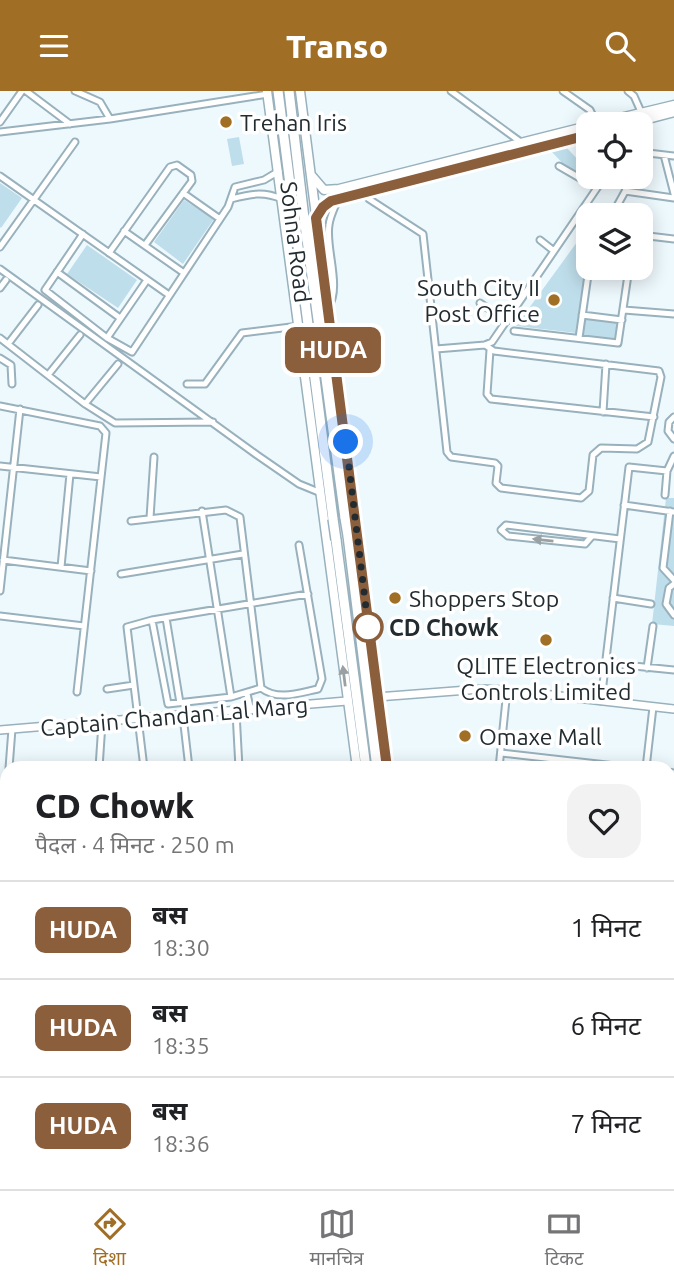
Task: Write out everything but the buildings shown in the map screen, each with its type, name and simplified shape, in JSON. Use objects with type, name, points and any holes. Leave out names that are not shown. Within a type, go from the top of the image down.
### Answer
[{"type":"highway","name":"Sohna Road","points":[[278,91],[329,522],[365,761]]},
{"type":"highway","name":"Sohna Road","points":[[289,91],[303,210],[352,534],[376,761]]},
{"type":"main road","points":[[267,93],[321,493],[329,522],[350,519],[353,492],[300,91]]},
{"type":"main road","points":[[653,112],[674,104]]},
{"type":"main road","points":[[653,115],[674,112]]},
{"type":"main road","points":[[526,147],[576,130]]},
{"type":"main road","points":[[316,218],[326,204],[362,188],[526,147],[576,137]]},
{"type":"main road","points":[[311,174],[324,190],[362,188]]},
{"type":"main road","points":[[356,761],[347,701],[332,539],[352,534],[386,761]]},
{"type":"street","points":[[0,122],[24,91],[71,124]]},
{"type":"street","points":[[75,91],[100,102],[110,119]]},
{"type":"street","points":[[451,91],[526,147]]},
{"type":"street","points":[[563,91],[591,112]]},
{"type":"street","points":[[628,91],[636,93],[642,112]]},
{"type":"street","points":[[0,132],[110,119],[267,93]]},
{"type":"street","points":[[0,247],[75,142]]},
{"type":"street","points":[[653,154],[674,156]]},
{"type":"street","points":[[618,203],[625,191],[674,196],[664,155]]},
{"type":"street","points":[[110,253],[173,165],[180,167],[192,178],[145,245]]},
{"type":"street","points":[[559,166],[576,176]]},
{"type":"street","points":[[83,234],[45,287],[46,291],[107,338],[127,351],[134,352],[220,219],[235,187],[264,180],[279,171]]},
{"type":"street","points":[[0,176],[169,295]]},
{"type":"street","points":[[250,183],[252,194]]},
{"type":"street","points":[[362,188],[369,199],[424,234],[436,349],[447,452],[451,457],[495,463],[498,466],[496,483],[501,488],[581,498],[587,495],[596,450],[601,447],[637,449],[649,442],[661,374],[656,370],[487,347],[436,349]]},
{"type":"street","points":[[596,189],[487,347],[487,394],[491,399],[654,417]]},
{"type":"street","points":[[183,193],[220,219]]},
{"type":"street","points":[[231,199],[252,194],[269,194],[283,199]]},
{"type":"street","points":[[327,309],[332,302],[333,267],[329,225],[338,199]]},
{"type":"street","points":[[124,231],[184,273]]},
{"type":"street","points":[[0,233],[6,238]]},
{"type":"street","points":[[653,237],[674,239]]},
{"type":"street","points":[[540,240],[554,251]]},
{"type":"street","points":[[0,269],[299,484],[321,493]]},
{"type":"street","points":[[57,272],[120,318]]},
{"type":"street","points":[[0,288],[6,280]]},
{"type":"street","points":[[107,338],[147,280]]},
{"type":"street","points":[[579,338],[587,280]]},
{"type":"street","points":[[514,331],[618,343],[628,280]]},
{"type":"street","points":[[480,303],[507,321]]},
{"type":"street","points":[[8,344],[38,305]]},
{"type":"street","points":[[624,310],[674,314]]},
{"type":"street","points":[[582,315],[622,320]]},
{"type":"street","points":[[187,384],[205,384],[242,333],[299,326]]},
{"type":"street","points":[[48,375],[80,335]]},
{"type":"street","points":[[0,338],[109,420],[122,424],[213,422]]},
{"type":"street","points":[[0,358],[11,365],[12,384]]},
{"type":"street","points":[[85,404],[118,364]]},
{"type":"street","points":[[603,412],[606,364]]},
{"type":"street","points":[[0,406],[104,428],[106,433],[78,692]]},
{"type":"street","points":[[0,591],[20,409]]},
{"type":"street","points":[[674,417],[669,422],[668,431],[674,439]]},
{"type":"street","points":[[665,495],[667,471],[674,456]]},
{"type":"street","points":[[150,518],[154,457]]},
{"type":"street","points":[[0,466],[101,477]]},
{"type":"street","points":[[600,701],[629,466],[667,471]]},
{"type":"street","points":[[61,567],[70,474]]},
{"type":"street","points":[[624,505],[672,511],[663,568],[674,582],[669,589],[666,604],[674,615]]},
{"type":"street","points":[[131,521],[226,510],[233,511],[240,517],[261,688]]},
{"type":"street","points":[[202,511],[231,697]]},
{"type":"street","points":[[592,536],[585,544],[508,536],[500,530],[506,525],[620,539]]},
{"type":"street","points":[[261,688],[273,695],[285,696],[318,689],[321,684],[299,545]]},
{"type":"street","points":[[121,574],[243,554]]},
{"type":"street","points":[[3,560],[91,571]]},
{"type":"street","points":[[143,761],[126,630],[131,624],[308,594]]},
{"type":"street","points":[[612,598],[651,604]]},
{"type":"street","points":[[0,616],[84,626]]},
{"type":"street","points":[[166,618],[180,703]]},
{"type":"street","points":[[152,619],[168,704],[231,697],[261,688]]},
{"type":"street","points":[[647,667],[653,627]]},
{"type":"street","points":[[604,663],[674,670]]},
{"type":"street","points":[[107,689],[134,685]]},
{"type":"street","points":[[377,697],[481,689],[507,690],[674,709]]},
{"type":"street","points":[[500,761],[507,690]]},
{"type":"street","points":[[247,694],[251,711]]},
{"type":"street","name":"Captain Chandan Lal Marg","points":[[0,730],[347,701]]},
{"type":"street","points":[[647,761],[653,706]]},
{"type":"street","points":[[236,712],[239,761]]},
{"type":"street","points":[[183,716],[188,761]]},
{"type":"street","points":[[99,761],[102,723]]},
{"type":"street","points":[[10,761],[12,729]]},
{"type":"street","points":[[501,753],[563,761]]},
{"type":"shaded area","points":[[239,137],[244,164],[232,166],[227,139]]},
{"type":"shaded area","points":[[567,148],[576,158],[576,172],[568,169],[552,152]]},
{"type":"shaded area","points":[[0,183],[22,198],[1,228],[0,227]]},
{"type":"shaded area","points":[[184,200],[214,219],[183,264],[154,242]]},
{"type":"shaded area","points":[[576,244],[576,280],[584,280],[576,333],[516,326]]},
{"type":"shaded area","points":[[87,245],[137,280],[118,308],[67,274]]},
{"type":"shaded area","points":[[584,318],[621,323],[618,341],[582,336]]},
{"type":"shaded area","points":[[666,498],[674,498],[674,626],[652,624]]},
{"type":"bus line","name":"HUDA","points":[[386,761],[316,218],[331,201],[576,138]]},
{"type":"place","name":"Trehan Iris","points":[[226,122]]},
{"type":"place","name":"South City II Post Office","points":[[554,300]]},
{"type":"place","name":"Shoppers Stop","points":[[395,598]]},
{"type":"place","name":"CD Chowk","points":[[368,627]]},
{"type":"place","name":"QLITE Electronics Controls Limited","points":[[546,640]]},
{"type":"place","name":"Omaxe Mall","points":[[465,736]]},
{"type":"route","points":[[346,442],[369,633],[368,627]]}]
